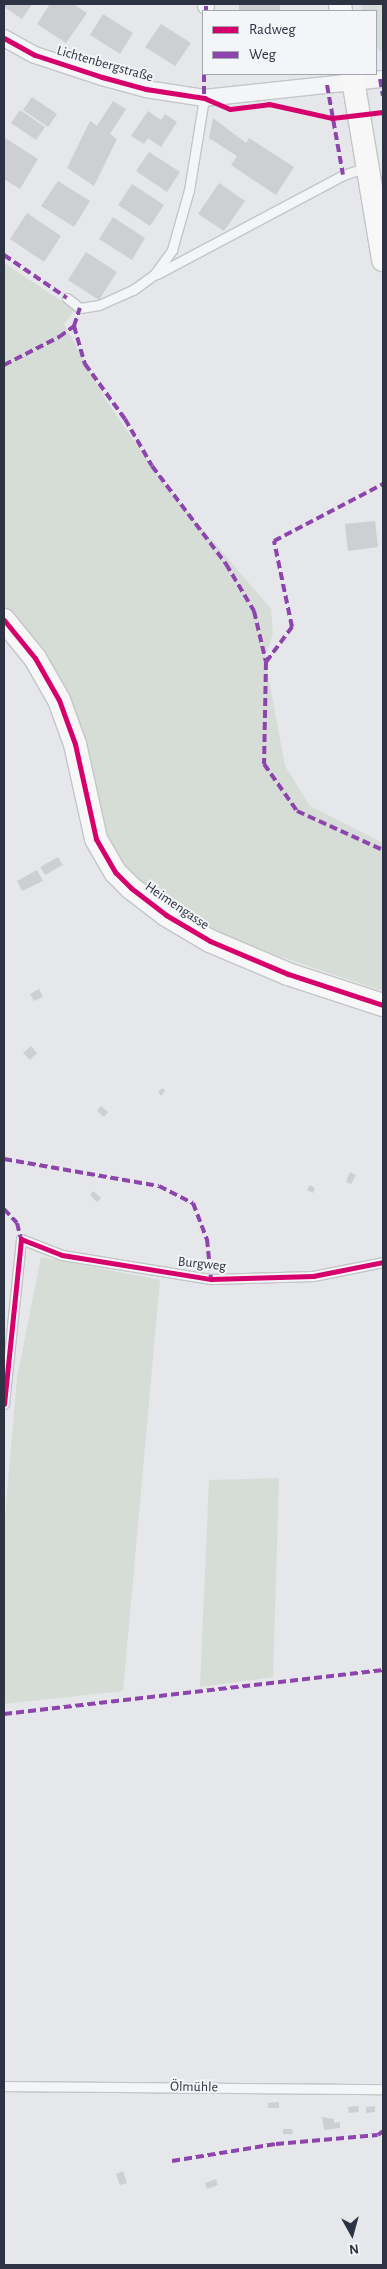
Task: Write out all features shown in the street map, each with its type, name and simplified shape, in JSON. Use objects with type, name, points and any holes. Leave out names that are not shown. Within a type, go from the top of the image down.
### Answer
[{"type":"street","name":"Lichtenbergstraße","points":[[4,38],[35,55],[102,77],[146,89],[204,98],[353,78],[383,79]]},
{"type":"street","points":[[353,78],[383,260]]},
{"type":"street","name":"Heimengasse","points":[[4,620],[35,658],[59,700],[75,744],[96,839],[116,873],[131,888],[166,915],[210,942],[288,974],[383,1005]]},
{"type":"lane","points":[[154,275],[172,250],[189,190],[204,98]]},
{"type":"lane","points":[[67,298],[80,308],[99,305],[133,290],[154,275],[343,175],[368,167]]},
{"type":"lane","name":"Burgweg","points":[[4,1404],[21,1239],[62,1255],[211,1279],[313,1276],[383,1262]]},
{"type":"lane","name":"Ölmühle","points":[[4,2086],[383,2089]]},
{"type":"shaded area","points":[[361,4],[383,4],[383,53],[377,48],[377,10],[362,10]]},
{"type":"shaded area","points":[[4,263],[75,310],[64,324],[107,402],[162,481],[271,609],[273,633],[265,658],[285,766],[310,806],[383,843],[383,991],[218,936],[138,888],[98,828],[84,734],[26,639],[4,615]]},
{"type":"shaded area","points":[[41,1257],[160,1280],[123,1691],[4,1704],[4,1528],[17,1378]]},
{"type":"shaded area","points":[[279,1478],[273,1677],[200,1687],[209,1480]]},
{"type":"building","points":[[4,4],[32,4],[22,19],[4,7]]},
{"type":"building","points":[[50,4],[73,4],[87,13],[66,43],[37,24]]},
{"type":"building","points":[[280,4],[280,10],[239,10],[239,5]]},
{"type":"building","points":[[103,14],[133,33],[120,54],[90,35]]},
{"type":"building","points":[[161,24],[191,43],[175,66],[145,47]]},
{"type":"building","points":[[32,97],[57,114],[48,127],[23,110]]},
{"type":"building","points":[[113,101],[126,109],[110,134],[117,139],[94,186],[67,168],[90,121],[97,126]]},
{"type":"building","points":[[20,110],[45,127],[36,140],[11,123]]},
{"type":"building","points":[[148,111],[161,120],[165,114],[177,122],[161,147],[148,138],[144,144],[131,136]]},
{"type":"building","points":[[213,118],[246,143],[249,138],[294,167],[276,195],[231,165],[237,156],[209,138]]},
{"type":"building","points":[[5,138],[38,159],[20,189],[4,179]]},
{"type":"building","points":[[149,152],[180,172],[167,192],[136,171]]},
{"type":"building","points":[[58,181],[90,201],[74,227],[41,206]]},
{"type":"building","points":[[219,183],[245,201],[224,231],[198,214]]},
{"type":"building","points":[[132,184],[164,205],[150,226],[118,205]]},
{"type":"building","points":[[27,213],[61,236],[44,262],[10,239]]},
{"type":"building","points":[[113,217],[145,238],[132,260],[99,239]]},
{"type":"building","points":[[86,252],[117,272],[99,300],[68,280]]},
{"type":"building","points":[[375,521],[378,547],[348,551],[345,524]]},
{"type":"building","points":[[58,857],[63,865],[45,875],[40,867]]},
{"type":"building","points":[[37,870],[43,881],[22,891],[17,881]]},
{"type":"building","points":[[39,989],[43,997],[34,1001],[30,994]]},
{"type":"building","points":[[31,1046],[37,1053],[30,1060],[23,1053]]},
{"type":"building","points":[[163,1088],[165,1091],[161,1096],[158,1092]]},
{"type":"building","points":[[101,1106],[108,1112],[104,1117],[97,1111]]},
{"type":"building","points":[[350,1172],[356,1175],[351,1184],[346,1182]]},
{"type":"building","points":[[310,1185],[315,1188],[313,1193],[307,1190]]},
{"type":"building","points":[[93,1191],[101,1198],[97,1202],[90,1195]]},
{"type":"building","points":[[279,2102],[279,2108],[268,2108],[268,2103]]},
{"type":"building","points":[[358,2106],[359,2112],[349,2113],[348,2107]]},
{"type":"building","points":[[375,2106],[375,2112],[366,2113],[366,2107]]},
{"type":"building","points":[[322,2117],[334,2119],[334,2123],[340,2122],[340,2128],[324,2130]]},
{"type":"building","points":[[283,2129],[292,2129],[293,2134],[283,2134]]},
{"type":"building","points":[[123,2171],[127,2183],[120,2185],[116,2174]]},
{"type":"building","points":[[216,2179],[218,2185],[207,2189],[205,2183]]},
{"type":"marked path","points":[[204,75],[204,98],[207,99]]},
{"type":"marked path","points":[[380,79],[383,96]]},
{"type":"marked path","points":[[327,85],[343,175]]},
{"type":"marked path","points":[[4,255],[67,298]]},
{"type":"marked path","points":[[4,365],[59,337],[74,326],[80,308]]},
{"type":"marked path","points":[[74,326],[85,364],[125,419],[152,466],[226,564],[254,611],[266,662],[264,764],[297,811],[383,850]]},
{"type":"marked path","points":[[266,662],[292,627],[274,541],[383,484]]},
{"type":"marked path","points":[[4,1159],[159,1186],[193,1203],[207,1239],[211,1279]]},
{"type":"marked path","points":[[4,1209],[17,1223],[21,1239]]},
{"type":"marked path","points":[[4,1714],[383,1670]]},
{"type":"marked path","points":[[172,2161],[276,2144],[378,2135],[383,2131]]},
{"type":"cycle path","points":[[4,38],[35,55],[102,77],[146,89],[204,98],[230,109],[269,104],[332,118],[383,112]]},
{"type":"cycle path","points":[[4,620],[35,658],[59,700],[75,744],[96,839],[116,873],[131,888],[166,915],[210,941],[288,974],[383,1005]]},
{"type":"cycle path","points":[[4,1404],[21,1239],[62,1255],[211,1279],[313,1276],[383,1262]]}]
